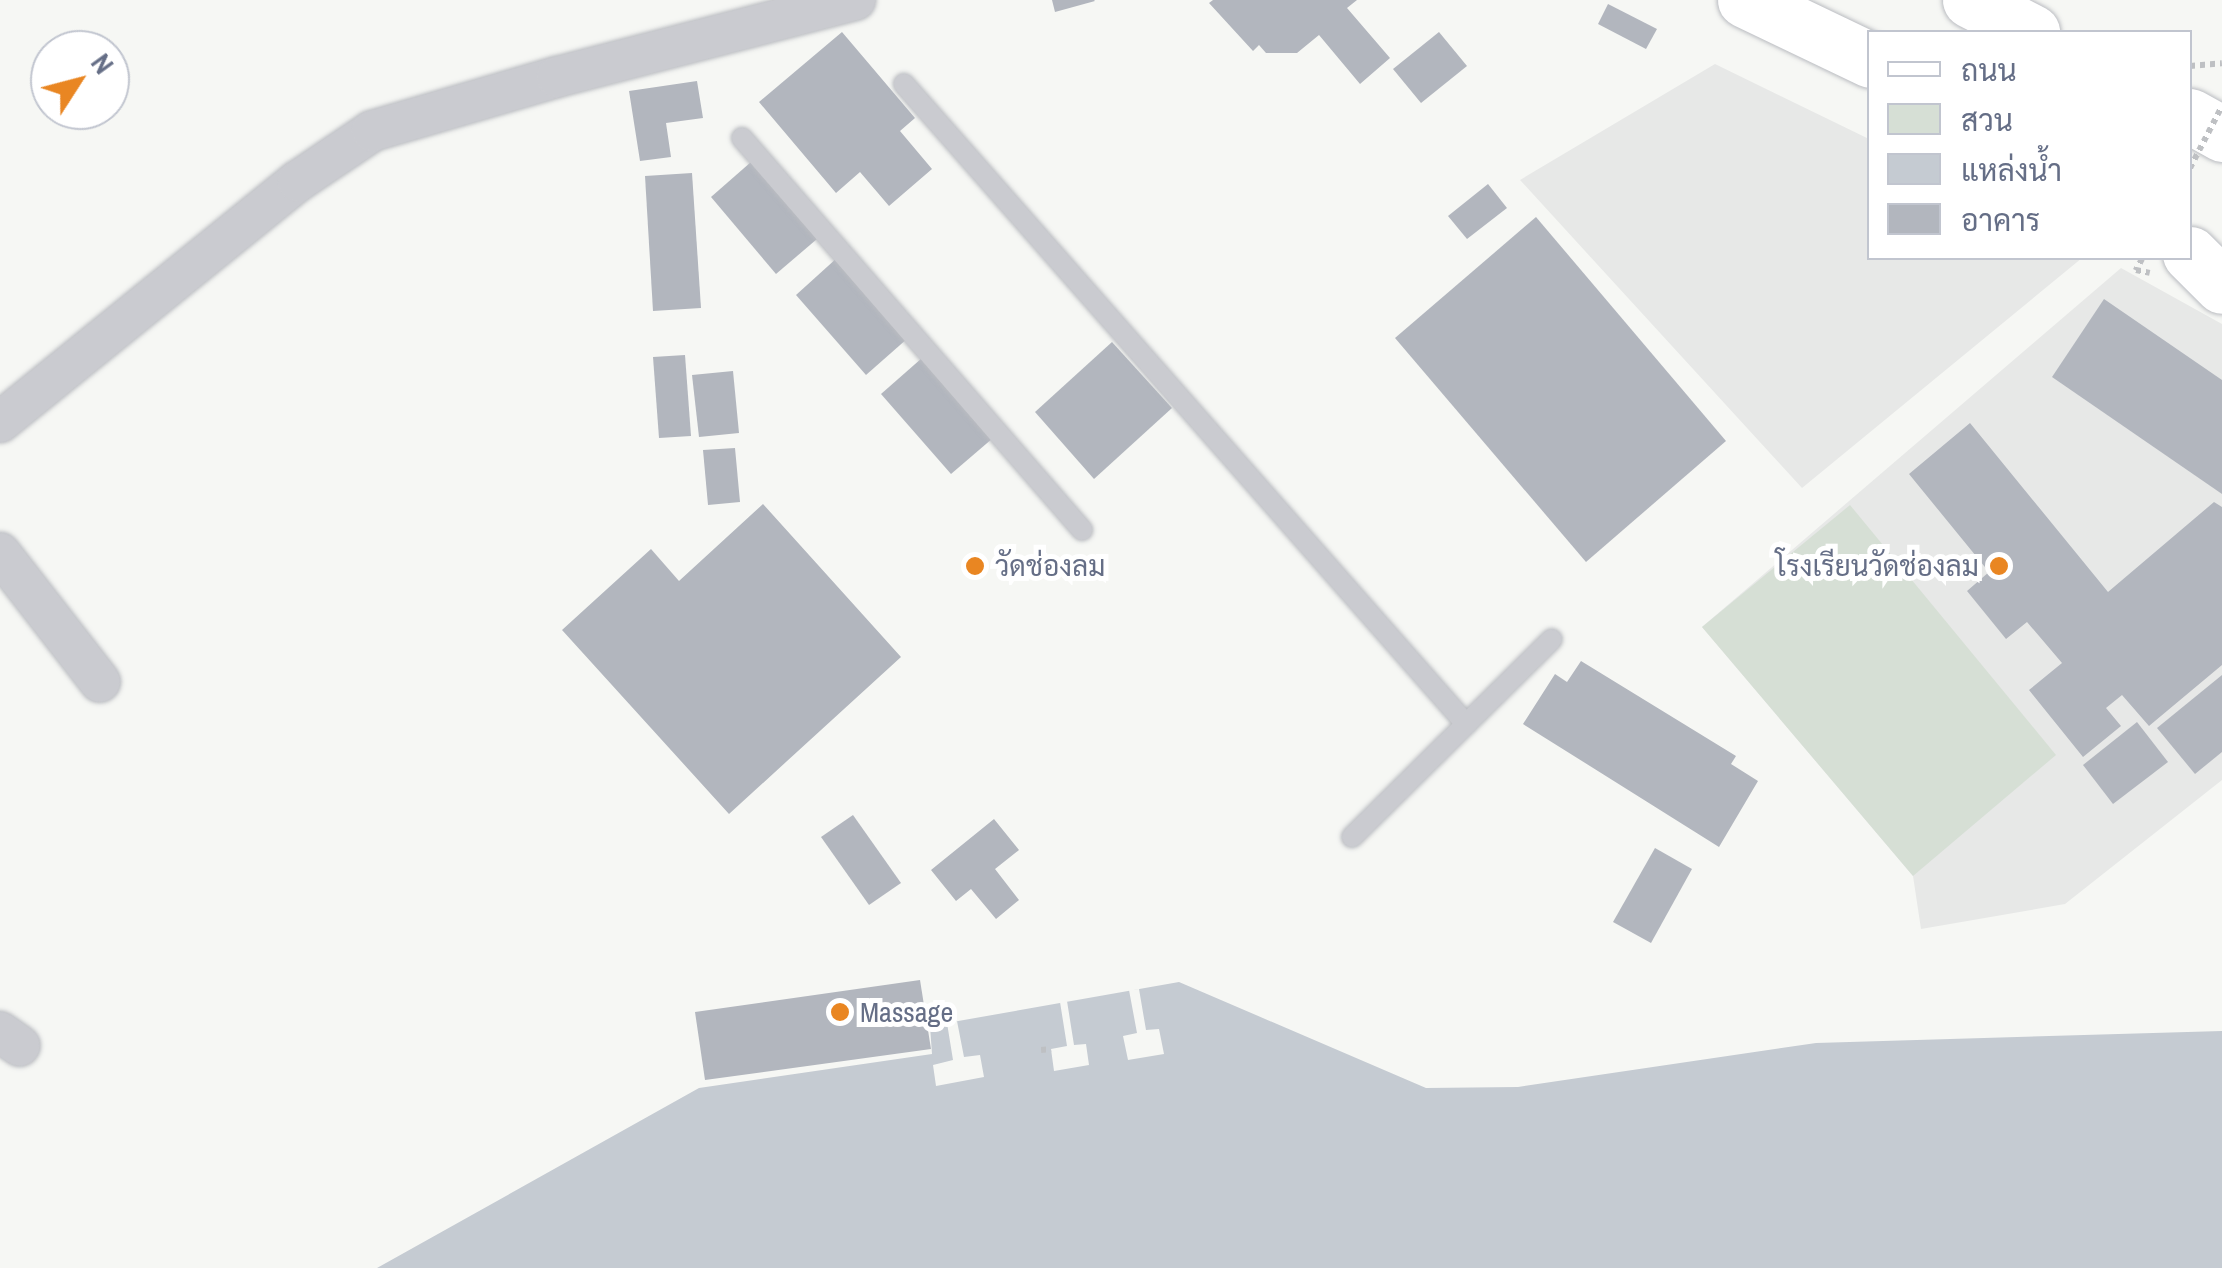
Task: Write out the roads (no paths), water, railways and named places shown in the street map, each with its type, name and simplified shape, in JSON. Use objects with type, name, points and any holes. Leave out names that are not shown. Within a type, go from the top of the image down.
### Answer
[{"type":"main road","points":[[1745,0],[1867,59]]},
{"type":"main road","points":[[1970,0],[2028,30]]},
{"type":"main road","points":[[2192,102],[2222,108]]},
{"type":"main road","points":[[2192,117],[2222,134]]},
{"type":"main road","points":[[2192,216],[2222,231]]},
{"type":"main road","points":[[2192,256],[2222,286]]},
{"type":"street","points":[[0,422],[298,181],[372,130],[856,0]]},
{"type":"street","points":[[0,553],[100,682]]},
{"type":"lane","points":[[904,84],[1466,724]]},
{"type":"lane","points":[[742,138],[1082,530]]},
{"type":"lane","points":[[1352,837],[1552,639]]},
{"type":"water","points":[[1179,982],[1426,1088],[1518,1087],[1816,1043],[2222,1031],[2222,1268],[377,1268],[699,1088],[932,1054],[930,1026]]},
{"type":"place","name":"วัดช่องลม","points":[[975,566]]},
{"type":"place","name":"โรงเรียนวัดช่องลม","points":[[1999,566]]},
{"type":"place","name":"Massage","points":[[840,1012]]}]
